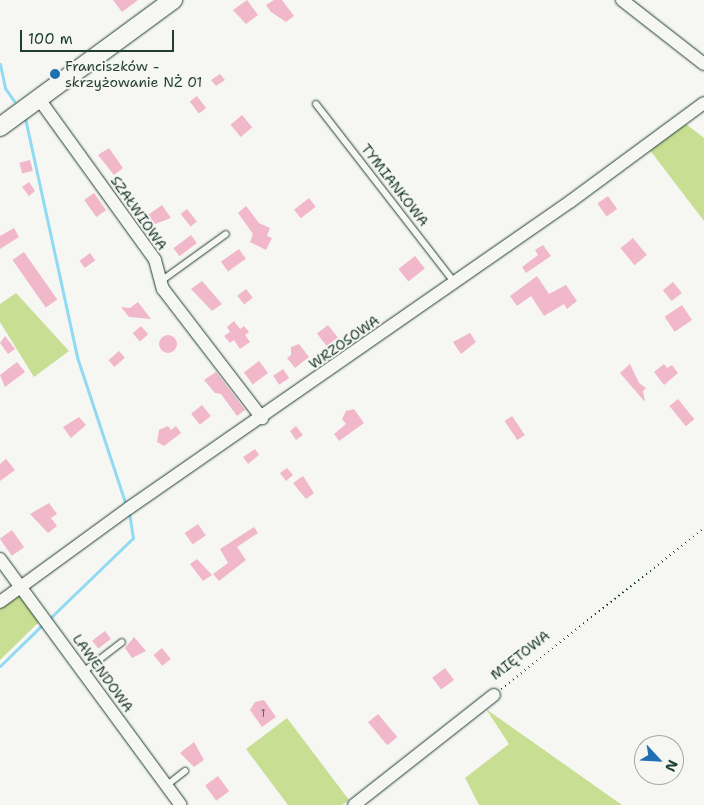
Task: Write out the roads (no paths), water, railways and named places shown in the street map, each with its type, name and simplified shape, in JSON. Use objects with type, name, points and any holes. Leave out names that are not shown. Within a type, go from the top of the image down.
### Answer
[{"type":"main road","points":[[0,127],[173,0]]},
{"type":"street","points":[[622,0],[704,64]]},
{"type":"street","name":"SZAŁWIOWA","points":[[39,99],[155,260],[163,289],[262,418]]},
{"type":"street","name":"WRZOSOWA","points":[[0,602],[129,508],[262,418],[704,103]]},
{"type":"street","name":"LAWENDOWA","points":[[0,559],[181,805]]},
{"type":"street","name":"MIĘTOWA","points":[[354,805],[494,695]]},
{"type":"lane","name":"TYMIANKOWA","points":[[316,104],[454,282]]},
{"type":"lane","points":[[160,281],[226,234]]},
{"type":"lane","points":[[83,672],[122,642]]},
{"type":"lane","points":[[167,785],[185,771]]},
{"type":"waterway","points":[[0,64],[5,88],[14,101]]},
{"type":"waterway","points":[[25,118],[77,357],[125,502]]},
{"type":"waterway","points":[[48,620],[133,538],[129,514]]},
{"type":"waterway","points":[[0,666],[43,624]]},
{"type":"place","name":"Franciszków - skrzyżowanie NŻ 01","points":[[55,74]]}]
